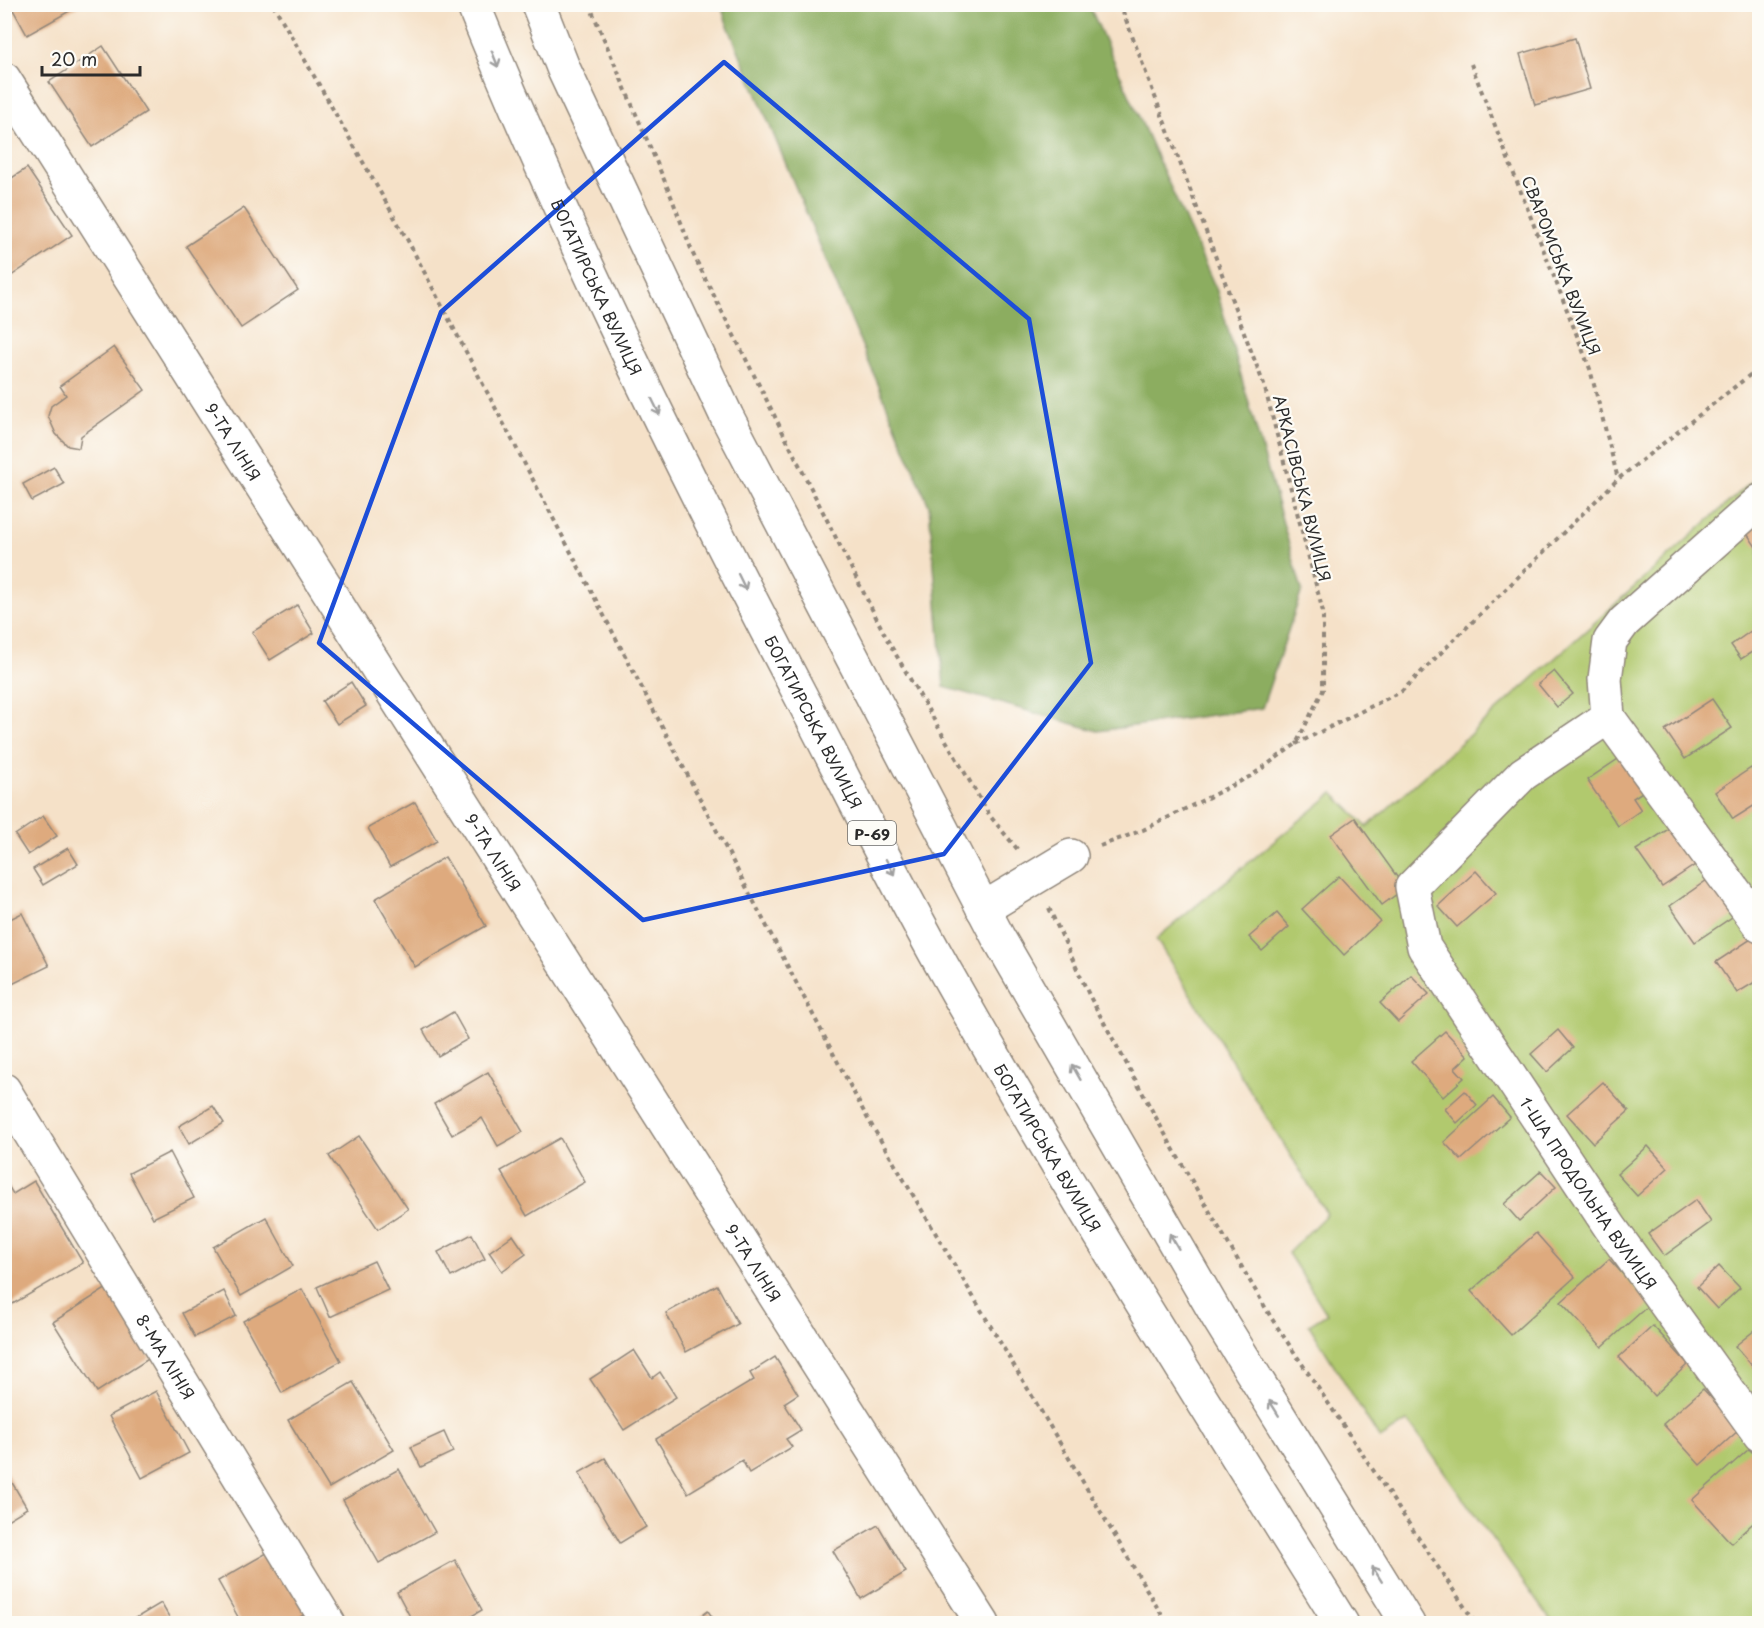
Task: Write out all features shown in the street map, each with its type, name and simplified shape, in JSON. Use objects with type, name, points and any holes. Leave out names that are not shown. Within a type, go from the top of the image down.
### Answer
[{"type":"street","name":"БОГАТИРСЬКА ВУЛИЦЯ","points":[[472,4],[506,86],[615,326],[747,593],[946,974],[1134,1292],[1342,1623]]},
{"type":"street","points":[[538,4],[564,70],[727,417],[983,909],[1219,1319],[1408,1623]]},
{"type":"street","name":"9-ТА ЛІНІЯ","points":[[4,79],[983,1623]]},
{"type":"street","points":[[1760,501],[1624,622],[1610,641],[1605,680],[1608,717],[1760,926]]},
{"type":"street","name":"1-ША ПРОДОЛЬНА ВУЛИЦЯ","points":[[1608,717],[1523,774],[1412,887],[1424,947],[1610,1227],[1760,1435]]},
{"type":"street","points":[[983,909],[1071,856]]},
{"type":"street","name":"8-МА ЛІНІЯ","points":[[4,1090],[329,1623]]},
{"type":"path","points":[[273,4],[408,241],[866,1114],[1168,1623]]},
{"type":"path","points":[[589,4],[671,196],[693,254],[888,641],[990,816],[1039,875],[1050,911],[1090,997],[1171,1145],[1272,1319],[1476,1623]]},
{"type":"path","name":"АРКАСІВСЬКА ВУЛИЦЯ","points":[[1071,856],[1153,826],[1251,777],[1296,744],[1323,690],[1323,612],[1264,385],[1120,4]]},
{"type":"path","name":"СВАРОМСЬКА ВУЛИЦЯ","points":[[1471,64],[1590,369],[1618,479]]},
{"type":"path","points":[[1296,744],[1401,692],[1618,479],[1760,367]]},
{"type":"highlighted area","points":[[724,62],[1029,319],[1091,663],[944,854],[643,920],[319,643],[441,312]]},
{"type":"green space","points":[[936,4],[957,11],[965,5],[1089,5],[1217,291],[1302,590],[1262,708],[1098,731],[944,687],[929,506],[721,5]]},
{"type":"green space","points":[[1759,475],[1759,1623],[1549,1623],[1551,1621],[1408,1421],[1380,1439],[1309,1325],[1327,1314],[1288,1253],[1327,1214],[1156,939],[1333,793],[1367,827]]},
{"type":"building","points":[[10,4],[82,4],[27,35]]},
{"type":"building","points":[[1575,38],[1590,89],[1535,105],[1520,54]]},
{"type":"building","points":[[103,46],[146,112],[92,147],[49,82]]},
{"type":"building","points":[[27,168],[72,235],[8,278],[4,273],[4,183]]},
{"type":"building","points":[[244,208],[298,290],[241,328],[186,246]]},
{"type":"building","points":[[114,347],[145,390],[81,436],[79,448],[68,446],[56,434],[48,416],[51,406],[66,395],[60,386]]},
{"type":"building","points":[[54,467],[64,484],[32,501],[23,484]]},
{"type":"building","points":[[1760,524],[1760,544],[1756,547],[1746,532]]},
{"type":"building","points":[[297,605],[314,633],[270,660],[252,632]]},
{"type":"building","points":[[1758,626],[1760,647],[1741,659],[1731,645]]},
{"type":"building","points":[[1554,671],[1573,694],[1557,707],[1538,684]]},
{"type":"building","points":[[351,682],[366,706],[337,724],[322,701]]},
{"type":"building","points":[[1712,699],[1732,728],[1685,759],[1665,730]]},
{"type":"building","points":[[1627,753],[1650,787],[1633,798],[1641,810],[1618,826],[1587,780]]},
{"type":"building","points":[[1751,768],[1760,780],[1760,802],[1733,819],[1715,792]]},
{"type":"building","points":[[415,802],[437,841],[390,867],[368,828]]},
{"type":"building","points":[[43,816],[57,836],[28,855],[15,835]]},
{"type":"building","points":[[1355,818],[1405,888],[1382,905],[1331,835]]},
{"type":"building","points":[[1673,826],[1698,863],[1662,887],[1636,850]]},
{"type":"building","points":[[68,848],[78,864],[43,885],[33,869]]},
{"type":"building","points":[[445,857],[486,926],[415,967],[375,899]]},
{"type":"building","points":[[1476,871],[1496,893],[1457,927],[1438,906]]},
{"type":"building","points":[[1339,876],[1380,921],[1344,955],[1302,909]]},
{"type":"building","points":[[1710,878],[1735,915],[1695,942],[1670,906]]},
{"type":"building","points":[[22,913],[49,966],[4,988],[4,922]]},
{"type":"building","points":[[1277,913],[1289,927],[1262,951],[1249,937]]},
{"type":"building","points":[[1754,937],[1760,945],[1760,979],[1737,993],[1716,962]]},
{"type":"building","points":[[1411,975],[1429,994],[1398,1022],[1380,1003]]},
{"type":"building","points":[[453,1012],[468,1039],[438,1056],[423,1030]]},
{"type":"building","points":[[1558,1030],[1573,1048],[1547,1072],[1531,1054]]},
{"type":"building","points":[[1445,1031],[1468,1056],[1455,1068],[1464,1078],[1443,1097],[1411,1061]]},
{"type":"building","points":[[488,1072],[523,1132],[498,1146],[482,1118],[452,1135],[434,1104]]},
{"type":"building","points":[[1603,1082],[1629,1111],[1593,1143],[1567,1114]]},
{"type":"building","points":[[1465,1091],[1477,1105],[1457,1123],[1445,1109]]},
{"type":"building","points":[[1493,1097],[1510,1117],[1461,1160],[1444,1142]]},
{"type":"building","points":[[213,1106],[224,1123],[189,1144],[179,1126]]},
{"type":"building","points":[[359,1136],[408,1209],[378,1229],[329,1156]]},
{"type":"building","points":[[560,1138],[585,1182],[527,1216],[501,1171]]},
{"type":"building","points":[[1648,1146],[1668,1168],[1637,1196],[1617,1174]]},
{"type":"building","points":[[170,1152],[194,1198],[153,1218],[129,1173]]},
{"type":"building","points":[[1541,1171],[1556,1187],[1519,1221],[1504,1204]]},
{"type":"building","points":[[4,1179],[13,1194],[34,1181],[83,1263],[4,1309]]},
{"type":"building","points":[[1696,1200],[1711,1222],[1664,1256],[1648,1234]]},
{"type":"building","points":[[266,1217],[293,1266],[241,1296],[213,1247]]},
{"type":"building","points":[[1536,1233],[1575,1277],[1511,1335],[1471,1291]]},
{"type":"building","points":[[472,1234],[485,1259],[451,1277],[438,1252]]},
{"type":"building","points":[[513,1235],[526,1254],[502,1271],[489,1252]]},
{"type":"building","points":[[1609,1259],[1650,1304],[1602,1347],[1561,1302]]},
{"type":"building","points":[[374,1261],[388,1290],[330,1317],[317,1287]]},
{"type":"building","points":[[1719,1266],[1740,1288],[1717,1309],[1697,1287]]},
{"type":"building","points":[[717,1285],[738,1324],[686,1352],[666,1313]]},
{"type":"building","points":[[107,1288],[150,1358],[97,1392],[53,1322]]},
{"type":"building","points":[[302,1289],[341,1361],[282,1393],[243,1321]]},
{"type":"building","points":[[224,1291],[236,1316],[195,1337],[182,1313]]},
{"type":"building","points":[[1653,1326],[1688,1364],[1654,1396],[1619,1357]]},
{"type":"building","points":[[1760,1326],[1760,1365],[1755,1369],[1735,1346]]},
{"type":"building","points":[[634,1350],[652,1378],[660,1372],[676,1397],[624,1430],[590,1379]]},
{"type":"building","points":[[775,1357],[798,1394],[784,1403],[801,1430],[786,1439],[792,1447],[749,1473],[742,1460],[688,1493],[656,1439],[754,1380],[750,1373]]},
{"type":"building","points":[[353,1382],[394,1450],[329,1488],[288,1420]]},
{"type":"building","points":[[1703,1389],[1740,1429],[1700,1465],[1663,1424]]},
{"type":"building","points":[[156,1391],[189,1453],[142,1478],[109,1416]]},
{"type":"building","points":[[444,1432],[453,1452],[421,1467],[411,1447]]},
{"type":"building","points":[[1749,1449],[1760,1460],[1760,1517],[1731,1543],[1692,1500]]},
{"type":"building","points":[[605,1458],[646,1527],[620,1543],[579,1473]]},
{"type":"building","points":[[4,1469],[27,1508],[4,1522]]},
{"type":"building","points":[[399,1469],[435,1532],[379,1563],[343,1500]]},
{"type":"building","points":[[878,1525],[906,1572],[861,1599],[833,1551]]},
{"type":"building","points":[[272,1550],[307,1613],[288,1624],[242,1624],[218,1581]]},
{"type":"building","points":[[455,1560],[482,1610],[458,1624],[414,1624],[397,1592]]},
{"type":"building","points":[[161,1603],[172,1622],[126,1624]]},
{"type":"building","points":[[708,1611],[717,1624],[691,1624]]}]
